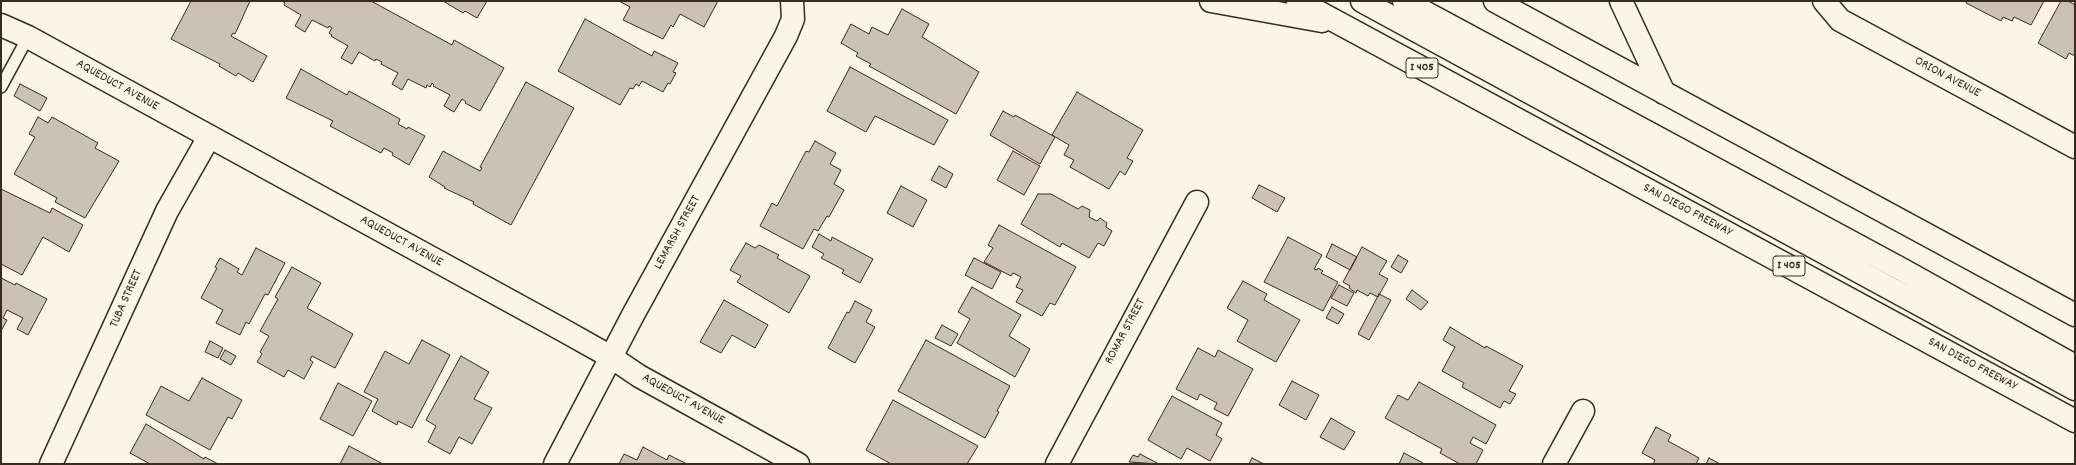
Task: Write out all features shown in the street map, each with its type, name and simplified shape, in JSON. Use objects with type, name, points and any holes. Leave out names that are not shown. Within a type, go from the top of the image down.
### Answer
[{"type":"main road","name":"LEMARSH STREET","points":[[555,464],[611,357],[786,36],[793,19],[792,1]]},
{"type":"main road","points":[[1211,1],[1341,24]]},
{"type":"main road","name":"SAN DIEGO FREEWAY","points":[[1298,1],[2075,421]]},
{"type":"main road","points":[[1362,1],[2075,389]]},
{"type":"main road","points":[[1404,1],[1901,269],[2075,366]]},
{"type":"main road","points":[[1495,1],[2075,315]]},
{"type":"main road","points":[[1621,1],[1664,93]]},
{"type":"main road","name":"ORION AVENUE","points":[[1824,1],[1840,20],[2075,147]]},
{"type":"main road","name":"AQUEDUCT AVENUE","points":[[1,25],[28,37],[611,357],[639,376],[798,464]]},
{"type":"main road","name":"TUBA STREET","points":[[51,464],[167,211],[209,137]]},
{"type":"main road","name":"ROMAR STREET","points":[[1057,464],[1197,202]]},
{"type":"main road","points":[[1554,464],[1583,411]]},
{"type":"lane","points":[[1,87],[28,37]]},
{"type":"building","points":[[191,1],[250,1],[235,34],[233,33],[231,36],[267,56],[253,82],[238,73],[236,76],[219,66],[220,64],[171,39]]},
{"type":"building","points":[[282,1],[371,1],[452,45],[454,40],[504,68],[480,111],[465,103],[466,102],[462,99],[454,112],[444,106],[450,95],[433,86],[434,85],[432,83],[430,87],[427,85],[426,88],[408,79],[402,90],[392,84],[398,73],[381,64],[382,62],[376,59],[375,61],[359,52],[352,64],[341,58],[348,46],[331,36],[332,35],[329,33],[332,28],[329,26],[328,28],[312,20],[305,32],[295,26],[301,15],[284,5],[285,3]]},
{"type":"building","points":[[443,1],[487,1],[477,18],[465,11],[463,13]]},
{"type":"building","points":[[619,1],[718,1],[704,27],[680,14],[673,27],[671,25],[663,39],[623,20],[630,7]]},
{"type":"building","points":[[1967,1],[2044,1],[2031,25],[2014,17],[2012,21],[2003,17],[2001,21],[1966,3]]},
{"type":"building","points":[[2061,1],[2068,1],[2075,5],[2075,56],[2069,53],[2066,59],[2038,43]]},
{"type":"building","points":[[902,9],[929,24],[922,37],[979,72],[956,114],[869,66],[871,64],[856,56],[858,53],[841,43],[851,24],[869,34],[872,27],[888,35]]},
{"type":"building","points":[[585,19],[652,56],[654,51],[678,63],[673,72],[676,73],[670,84],[668,83],[663,92],[642,81],[639,86],[636,84],[633,89],[630,88],[620,105],[558,71]]},
{"type":"building","points":[[850,67],[948,120],[934,145],[875,116],[866,132],[827,111]]},
{"type":"building","points":[[301,69],[347,95],[349,91],[400,119],[398,124],[407,129],[408,127],[425,136],[409,165],[392,155],[393,153],[384,148],[381,153],[330,126],[333,121],[286,98]]},
{"type":"building","points":[[526,82],[574,108],[511,225],[473,204],[474,202],[444,188],[445,187],[429,177],[443,151],[480,171],[482,168],[480,167]]},
{"type":"building","points":[[20,84],[47,98],[40,111],[14,96]]},
{"type":"building","points":[[1077,92],[1143,130],[1127,158],[1133,161],[1125,175],[1120,171],[1109,189],[1070,167],[1074,160],[1064,155],[1069,145],[1052,135]]},
{"type":"building","points":[[1003,111],[1014,117],[1015,115],[1055,137],[1040,164],[990,135]]},
{"type":"building","points":[[38,117],[48,123],[52,117],[98,143],[95,148],[119,161],[85,218],[55,202],[57,198],[14,174],[35,137],[29,134]]},
{"type":"building","points":[[815,141],[836,153],[830,164],[841,170],[834,184],[844,190],[829,217],[827,216],[818,231],[814,229],[803,249],[760,226],[772,203],[777,206],[806,151],[809,152]]},
{"type":"building","points":[[1013,151],[1040,166],[1024,195],[997,180]]},
{"type":"building","points":[[939,166],[953,174],[946,188],[931,180]]},
{"type":"building","points":[[1259,185],[1285,198],[1277,212],[1252,198]]},
{"type":"building","points":[[901,186],[927,200],[913,227],[887,213]]},
{"type":"building","points":[[1,189],[50,213],[52,208],[83,225],[69,252],[43,237],[22,275],[1,264]]},
{"type":"building","points":[[1038,194],[1051,194],[1078,209],[1082,206],[1090,210],[1089,217],[1097,221],[1100,218],[1107,223],[1106,227],[1112,231],[1104,246],[1098,243],[1089,258],[1062,243],[1060,247],[1021,224]]},
{"type":"building","points":[[999,225],[1076,267],[1055,305],[1050,303],[1042,316],[1016,302],[1023,290],[1016,287],[1021,277],[1013,273],[1011,276],[984,262],[993,248],[988,245]]},
{"type":"building","points":[[819,234],[831,241],[832,237],[873,259],[860,283],[842,273],[844,270],[821,258],[824,254],[812,247]]},
{"type":"building","points":[[1288,237],[1322,255],[1314,269],[1317,270],[1318,268],[1323,271],[1321,273],[1338,282],[1323,311],[1264,282]]},
{"type":"building","points":[[746,243],[755,248],[759,245],[779,255],[777,258],[810,276],[789,313],[737,282],[741,276],[730,270]]},
{"type":"building","points":[[1332,244],[1357,257],[1350,270],[1326,257]]},
{"type":"building","points":[[1362,247],[1387,261],[1379,274],[1388,279],[1378,297],[1370,293],[1368,296],[1357,290],[1356,293],[1349,288],[1350,286],[1343,282]]},
{"type":"building","points":[[256,248],[285,263],[268,295],[265,294],[249,324],[246,322],[240,335],[216,323],[223,310],[201,298],[217,268],[215,267],[220,258],[239,269],[237,272],[242,275]]},
{"type":"building","points":[[1398,255],[1408,261],[1401,273],[1391,267]]},
{"type":"building","points":[[974,258],[1001,272],[992,289],[965,275]]},
{"type":"building","points":[[292,267],[321,283],[307,308],[353,334],[335,368],[312,356],[310,360],[313,362],[304,379],[288,370],[284,377],[257,362],[262,354],[260,352],[269,336],[260,331],[278,299],[275,297]]},
{"type":"building","points":[[1,278],[15,285],[16,283],[47,299],[28,335],[17,329],[23,318],[7,310],[3,318],[7,320],[1,331]]},
{"type":"building","points":[[1243,281],[1267,294],[1264,300],[1300,320],[1276,362],[1237,341],[1248,320],[1227,308]]},
{"type":"building","points":[[1339,285],[1354,293],[1347,306],[1331,298]]},
{"type":"building","points":[[972,287],[1021,315],[1009,336],[1030,349],[1015,377],[957,343],[970,319],[958,312]]},
{"type":"building","points":[[1412,290],[1428,302],[1421,310],[1406,299]]},
{"type":"building","points":[[1379,294],[1391,300],[1369,340],[1358,334]]},
{"type":"building","points":[[724,300],[768,325],[755,348],[732,335],[721,353],[700,342]]},
{"type":"building","points":[[855,301],[872,310],[866,322],[875,327],[855,363],[828,348],[847,312],[849,313]]},
{"type":"building","points":[[1332,307],[1344,314],[1338,324],[1326,318]]},
{"type":"building","points":[[942,325],[958,334],[951,346],[935,338]]},
{"type":"building","points":[[1450,327],[1485,348],[1486,346],[1523,366],[1509,391],[1516,394],[1510,404],[1504,401],[1500,408],[1462,387],[1464,383],[1442,371],[1455,347],[1443,340]]},
{"type":"building","points":[[422,340],[450,355],[412,428],[398,421],[397,425],[372,411],[378,399],[364,392],[385,351],[409,364]]},
{"type":"building","points":[[926,340],[1010,386],[997,411],[999,412],[985,438],[898,391]]},
{"type":"building","points":[[210,341],[223,348],[218,358],[205,352]]},
{"type":"building","points":[[1198,348],[1215,357],[1218,350],[1253,369],[1228,416],[1214,409],[1217,403],[1200,394],[1197,400],[1176,389]]},
{"type":"building","points":[[225,350],[236,356],[231,365],[220,359]]},
{"type":"building","points":[[461,356],[489,372],[474,399],[492,408],[472,444],[459,437],[450,454],[428,442],[436,426],[426,420]]},
{"type":"building","points":[[202,378],[242,400],[232,419],[228,417],[210,450],[146,415],[161,386],[189,401]]},
{"type":"building","points":[[1292,381],[1319,395],[1306,420],[1279,405]]},
{"type":"building","points":[[1419,382],[1496,425],[1486,444],[1473,437],[1470,443],[1483,450],[1476,464],[1460,464],[1440,453],[1442,449],[1385,418],[1398,395],[1408,400]]},
{"type":"building","points":[[338,383],[372,401],[353,436],[320,419]]},
{"type":"building","points":[[1172,396],[1222,423],[1216,435],[1222,439],[1210,461],[1187,448],[1181,459],[1148,440]]},
{"type":"building","points":[[893,400],[978,446],[967,464],[891,464],[866,450]]},
{"type":"building","points":[[1331,418],[1355,432],[1344,450],[1320,437]]},
{"type":"building","points":[[146,424],[204,459],[205,457],[218,464],[150,464],[130,453]]},
{"type":"building","points":[[1656,427],[1671,435],[1668,441],[1699,458],[1696,464],[1653,464],[1655,460],[1642,453]]},
{"type":"building","points":[[349,446],[383,464],[340,464]]},
{"type":"building","points":[[643,447],[667,460],[669,455],[687,464],[619,464],[624,454],[637,460]]},
{"type":"building","points":[[1404,453],[1423,463],[1423,464],[1399,464]]},
{"type":"building","points":[[1140,454],[1159,464],[1129,462],[1133,455],[1138,457]]},
{"type":"building","points":[[1252,458],[1264,464],[1249,464]]},
{"type":"building","points":[[1709,458],[1720,464],[1706,464]]}]
